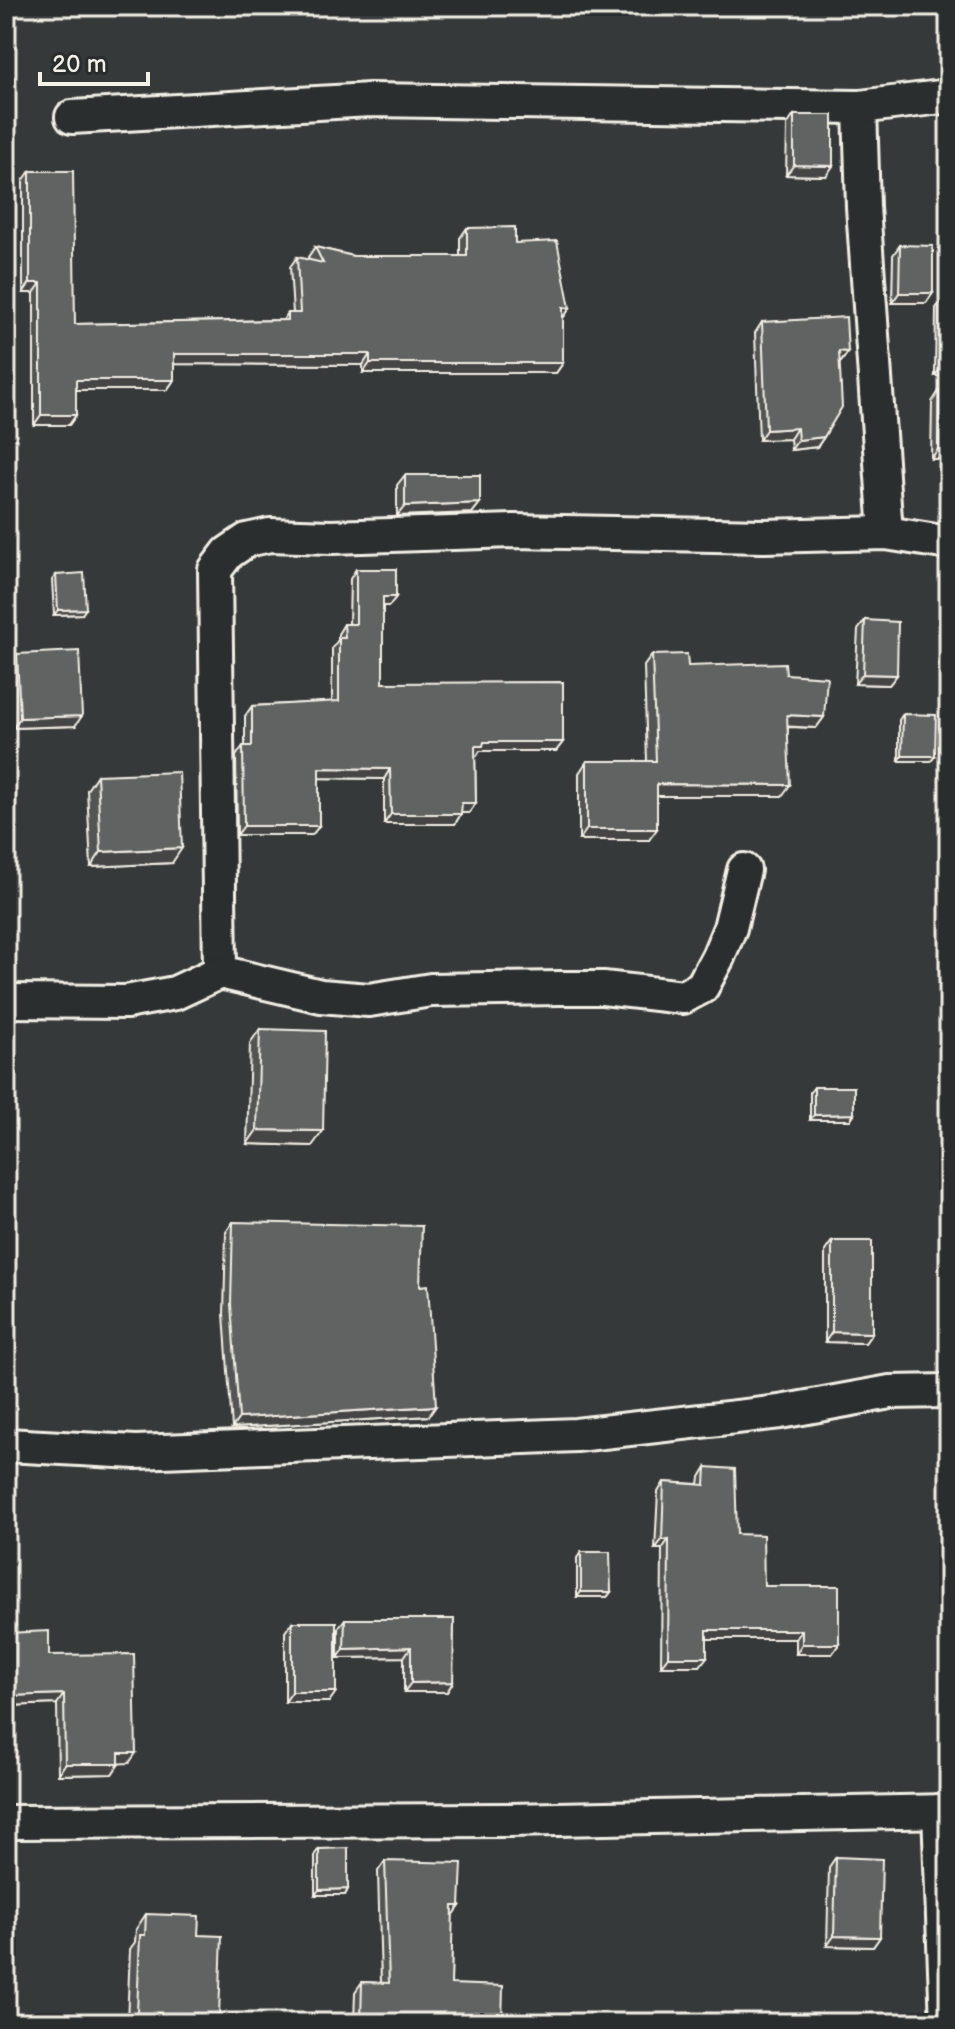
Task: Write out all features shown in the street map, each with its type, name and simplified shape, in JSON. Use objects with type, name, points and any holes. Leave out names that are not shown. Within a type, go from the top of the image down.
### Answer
[{"type":"street","points":[[72,117],[370,100],[860,107],[949,96]]},
{"type":"street","points":[[860,107],[863,207],[886,533]]},
{"type":"street","points":[[220,972],[215,570],[228,553],[247,540],[270,535],[331,537],[514,531],[764,536],[886,533],[949,543]]},
{"type":"street","points":[[6,1001],[126,1002],[175,993],[220,972],[321,996],[369,1000],[431,990],[603,988],[683,997],[702,987],[718,957],[730,928],[744,870]]},
{"type":"street","points":[[6,1445],[136,1452],[576,1435],[780,1412],[890,1392],[949,1391]]},
{"type":"street","points":[[6,1822],[509,1820],[944,1811],[947,2023]]},
{"type":"building","points":[[794,115],[833,115],[833,166],[794,165]]},
{"type":"building","points":[[30,171],[73,171],[75,324],[288,320],[288,313],[300,313],[297,257],[323,263],[315,247],[353,256],[467,256],[467,228],[515,227],[515,243],[557,241],[570,308],[563,307],[563,363],[370,363],[370,354],[174,354],[174,380],[76,380],[76,415],[41,415],[41,283],[30,283]]},
{"type":"building","points":[[900,245],[933,246],[933,293],[899,293]]},
{"type":"building","points":[[944,298],[949,298],[949,366],[942,366]]},
{"type":"building","points":[[846,317],[848,352],[839,351],[842,407],[824,437],[798,440],[797,428],[766,430],[762,322]]},
{"type":"building","points":[[939,391],[949,392],[949,449],[938,449]]},
{"type":"building","points":[[405,475],[480,475],[480,503],[405,506]]},
{"type":"building","points":[[356,569],[396,569],[396,597],[383,597],[383,683],[563,682],[563,742],[484,742],[483,746],[475,746],[476,803],[462,803],[461,814],[391,814],[390,769],[319,768],[319,826],[244,826],[243,746],[252,746],[252,706],[339,701],[339,638],[345,638],[344,624],[356,624]]},
{"type":"building","points":[[84,573],[86,609],[58,610],[56,575]]},
{"type":"building","points":[[865,620],[898,622],[897,675],[863,674]]},
{"type":"building","points":[[79,651],[82,716],[20,718],[17,654]]},
{"type":"building","points":[[687,654],[688,666],[785,663],[786,674],[827,677],[824,717],[787,715],[790,785],[657,784],[657,829],[587,829],[587,761],[656,761],[652,655]]},
{"type":"building","points":[[903,714],[936,715],[935,756],[902,756]]},
{"type":"building","points":[[179,772],[182,848],[101,852],[97,775]]},
{"type":"building","points":[[260,1029],[325,1031],[323,1131],[257,1130]]},
{"type":"building","points":[[814,1087],[854,1087],[854,1114],[814,1115]]},
{"type":"building","points":[[233,1222],[422,1226],[420,1286],[428,1285],[436,1406],[239,1418],[231,1304]]},
{"type":"building","points":[[832,1241],[872,1241],[872,1333],[832,1332]]},
{"type":"building","points":[[706,1467],[735,1469],[737,1534],[763,1535],[764,1586],[839,1586],[839,1644],[802,1644],[802,1630],[707,1630],[707,1657],[668,1657],[669,1539],[662,1540],[664,1482],[705,1485]]},
{"type":"building","points":[[581,1552],[610,1552],[611,1592],[581,1592]]},
{"type":"building","points":[[345,1619],[454,1619],[453,1682],[411,1683],[411,1647],[344,1649]]},
{"type":"building","points":[[292,1622],[336,1622],[336,1692],[292,1692]]},
{"type":"building","points":[[49,1631],[49,1655],[134,1654],[136,1753],[119,1753],[119,1764],[65,1764],[64,1694],[6,1696],[6,1633]]},
{"type":"building","points":[[348,1848],[348,1889],[319,1890],[319,1849]]},
{"type":"building","points":[[836,1857],[882,1859],[880,1937],[834,1936]]},
{"type":"building","points":[[385,1861],[462,1863],[460,1906],[453,1906],[451,1984],[503,1986],[502,2023],[361,2023],[362,1982],[389,1983]]},
{"type":"building","points":[[146,1914],[199,1916],[198,1935],[222,1936],[219,2015],[137,2013],[140,1935],[145,1935]]},
{"type":"building","points":[[6,1974],[10,1974],[10,2023],[6,2023]]}]
